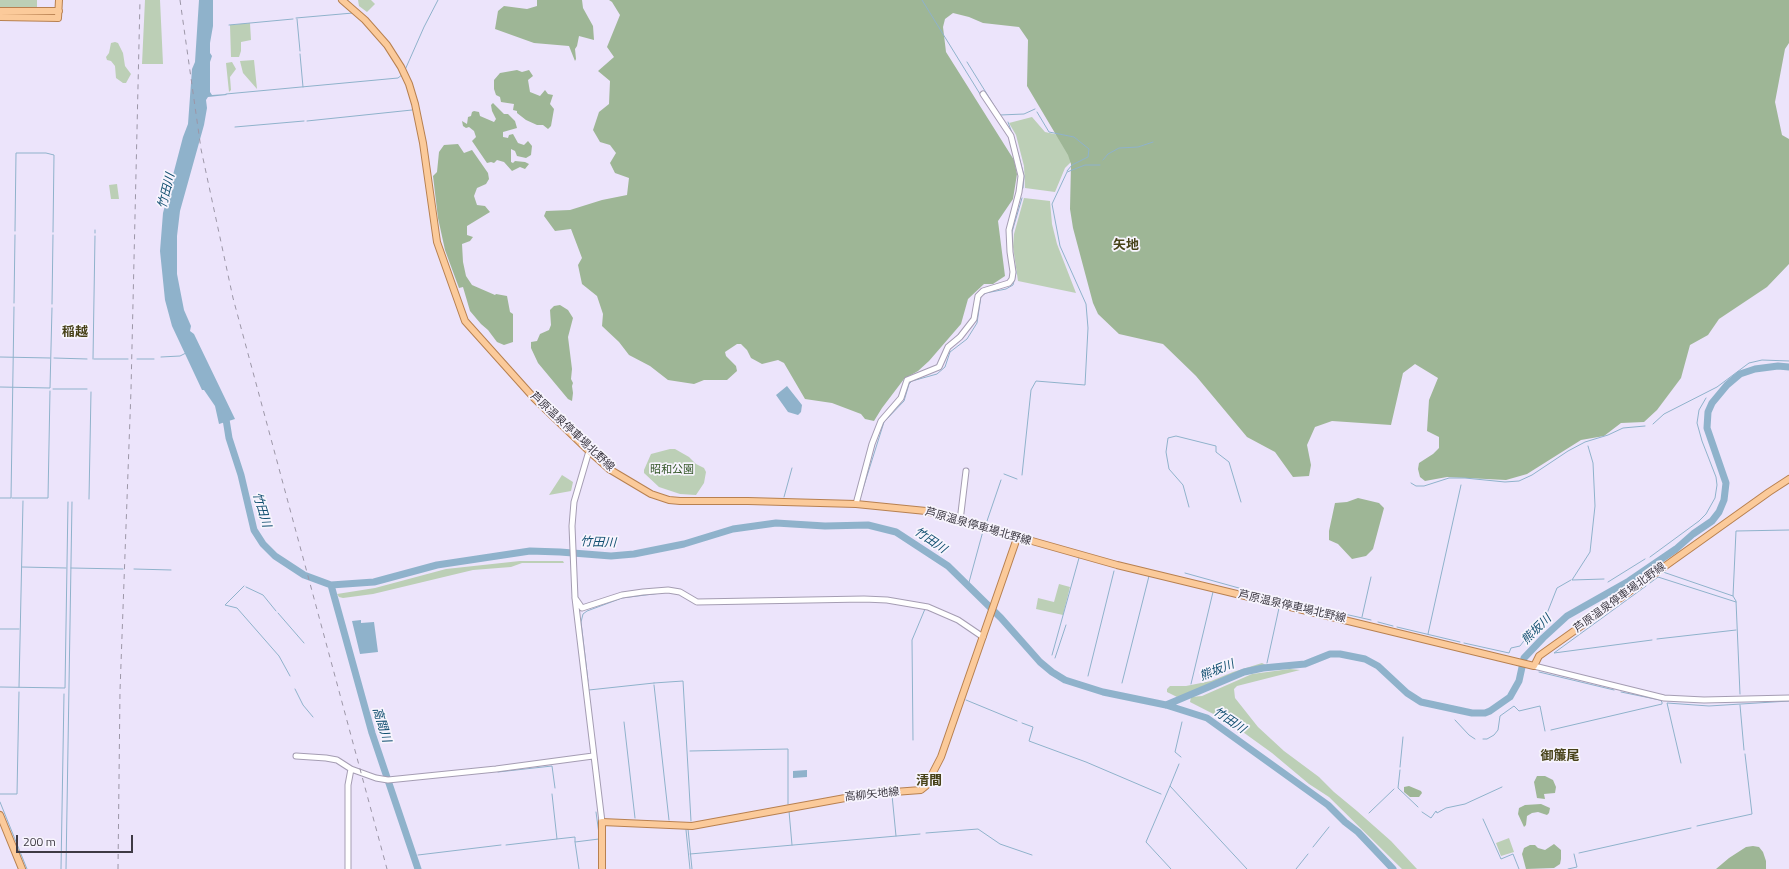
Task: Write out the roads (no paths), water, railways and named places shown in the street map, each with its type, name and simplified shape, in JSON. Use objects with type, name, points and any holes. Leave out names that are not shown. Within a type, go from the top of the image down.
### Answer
[{"type":"main road","points":[[59,0],[59,15]]},
{"type":"main road","name":"芦原温泉停車場北野線","points":[[342,0],[365,20],[387,45],[402,67],[409,84],[415,104],[423,143],[437,242],[465,321],[534,398],[609,469],[651,494],[669,500],[856,504],[926,511],[1017,538],[1117,565],[1534,666],[1539,656],[1789,479]]},
{"type":"main road","points":[[0,11],[59,15]]},
{"type":"main road","points":[[0,17],[59,15]]},
{"type":"main road","name":"高柳矢地線","points":[[602,822],[692,826],[866,794],[921,790],[926,786],[941,757],[1017,538]]},
{"type":"main road","points":[[0,815],[22,869]]},
{"type":"main road","points":[[602,822],[602,869]]},
{"type":"street","points":[[856,504],[872,444],[881,421],[901,398],[907,380],[939,367],[948,347],[960,337],[974,319],[978,296],[983,290],[1009,283],[1012,279],[1013,272],[1010,252],[1010,230],[1019,192],[1021,176],[1015,149],[1010,136],[983,94]]},
{"type":"street","points":[[589,451],[574,502],[572,526],[575,598],[602,822]]},
{"type":"street","points":[[960,521],[966,471]]},
{"type":"street","points":[[575,598],[582,608],[622,595],[668,590],[680,592],[697,602],[864,599],[887,600],[928,607],[958,620],[984,634]]},
{"type":"street","points":[[1534,666],[1664,698],[1704,700],[1789,698]]},
{"type":"street","points":[[296,756],[337,760],[351,769],[376,778],[392,780],[496,769],[593,756]]},
{"type":"street","points":[[348,869],[348,785],[351,769]]},
{"type":"water","points":[[199,0],[213,0],[213,26],[210,43],[210,53],[212,56],[210,62],[210,92],[212,95],[227,95],[208,97],[206,100],[207,108],[204,125],[180,211],[177,236],[177,274],[184,310],[191,326],[190,331],[194,334],[235,419],[219,424],[215,406],[204,390],[202,390],[172,326],[165,300],[160,251],[163,213],[183,137],[188,124],[192,69],[195,62]]},
{"type":"water","points":[[787,386],[802,405],[801,412],[798,415],[788,412],[776,395]]},
{"type":"water","points":[[361,620],[361,623],[374,622],[378,652],[360,654],[352,621]]},
{"type":"water","points":[[807,770],[807,777],[793,778],[793,771]]},
{"type":"waterway","points":[[405,70],[438,0]]},
{"type":"waterway","points":[[922,0],[980,94]]},
{"type":"waterway","points":[[296,18],[353,13]]},
{"type":"waterway","points":[[229,25],[293,19]]},
{"type":"waterway","points":[[297,19],[300,51]]},
{"type":"waterway","points":[[300,54],[303,87]]},
{"type":"waterway","points":[[967,62],[1000,115],[1024,114],[1035,109]]},
{"type":"waterway","points":[[226,94],[398,78],[403,74]]},
{"type":"waterway","points":[[307,121],[412,110]]},
{"type":"waterway","points":[[1037,112],[1049,132],[1074,137],[1089,149],[1088,157],[1072,165],[1067,171]]},
{"type":"waterway","points":[[235,127],[304,121]]},
{"type":"waterway","points":[[1008,122],[1012,133]]},
{"type":"waterway","points":[[1103,160],[1108,154],[1119,148],[1138,147],[1153,142]]},
{"type":"waterway","points":[[15,231],[16,153],[46,153],[54,155],[53,232]]},
{"type":"waterway","points":[[1018,153],[1024,176],[1023,188]]},
{"type":"waterway","points":[[1022,475],[1031,390],[1036,381],[1085,385],[1088,328],[1086,304],[1060,246],[1052,204],[1067,172],[1085,165],[1100,165]]},
{"type":"waterway","points":[[1012,244],[1012,232],[1022,198]]},
{"type":"waterway","points":[[14,303],[15,235]]},
{"type":"waterway","points":[[52,304],[53,235]]},
{"type":"waterway","points":[[93,359],[95,236]]},
{"type":"waterway","points":[[861,495],[884,422],[904,401],[909,384],[912,381],[937,374],[945,367],[950,352],[967,339],[977,323],[981,296],[986,293],[1006,289],[1013,285],[1016,273],[1014,261]]},
{"type":"waterway","points":[[0,498],[11,498],[14,307]]},
{"type":"waterway","points":[[0,387],[50,388],[52,308]]},
{"type":"waterway","points":[[161,357],[180,356],[186,353]]},
{"type":"waterway","points":[[0,357],[50,358]]},
{"type":"waterway","points":[[54,358],[87,359]]},
{"type":"waterway","points":[[94,359],[128,359]]},
{"type":"waterway","points":[[137,359],[154,359]]},
{"type":"waterway","points":[[1653,424],[1664,414],[1717,387],[1749,363],[1762,360],[1789,361]]},
{"type":"waterway","name":"熊坂川","points":[[1166,705],[1244,672],[1263,668],[1305,664],[1330,654],[1340,654],[1365,659],[1378,666],[1407,693],[1421,702],[1472,713],[1485,713],[1490,711],[1510,697],[1519,681],[1524,658],[1567,616],[1629,581],[1676,549],[1693,534],[1712,521],[1719,512],[1724,500],[1726,483],[1707,428],[1708,412],[1712,403],[1727,385],[1740,374],[1755,369],[1778,366],[1789,367]]},
{"type":"waterway","points":[[53,389],[87,389]]},
{"type":"waterway","points":[[12,498],[48,498],[50,391]]},
{"type":"waterway","points":[[89,499],[91,392]]},
{"type":"waterway","points":[[1650,557],[1699,521],[1706,514],[1715,498],[1717,485],[1716,477],[1702,441],[1697,423],[1699,410],[1706,398]]},
{"type":"waterway","name":"竹田川","points":[[225,413],[229,438],[241,475],[254,530],[263,544],[275,556],[304,575],[331,585],[374,582],[437,565],[530,551],[611,556],[634,554],[684,544],[733,529],[776,523],[825,526],[868,525],[896,532],[948,566],[1001,618],[1040,662],[1052,672],[1065,680],[1103,692],[1166,705],[1207,718],[1328,805],[1345,822],[1358,832],[1393,869]]},
{"type":"waterway","points":[[1411,483],[1416,486],[1424,486],[1449,478],[1505,482],[1519,481],[1532,475],[1568,451],[1585,442],[1608,435],[1623,428],[1645,426]]},
{"type":"waterway","points":[[1189,507],[1183,485],[1169,469],[1166,452],[1168,438],[1176,436],[1216,446],[1216,452],[1229,462],[1241,502]]},
{"type":"waterway","points":[[1588,446],[1593,463],[1595,506],[1590,552],[1572,580],[1604,579]]},
{"type":"waterway","points":[[784,497],[792,468]]},
{"type":"waterway","points":[[1004,474],[1017,479]]},
{"type":"waterway","points":[[987,521],[1001,480]]},
{"type":"waterway","points":[[1428,634],[1461,485]]},
{"type":"waterway","points":[[19,687],[23,501]]},
{"type":"waterway","points":[[0,687],[65,688],[68,502]]},
{"type":"waterway","points":[[66,869],[72,502]]},
{"type":"waterway","points":[[1663,572],[1733,596],[1736,531],[1789,530]]},
{"type":"waterway","points":[[968,586],[983,531]]},
{"type":"waterway","points":[[1052,655],[1079,558]]},
{"type":"waterway","points":[[1608,582],[1645,559]]},
{"type":"waterway","points":[[22,567],[66,568]]},
{"type":"waterway","points":[[71,568],[123,569]]},
{"type":"waterway","points":[[134,569],[171,570]]},
{"type":"waterway","points":[[1088,676],[1114,571]]},
{"type":"waterway","points":[[1185,573],[1246,590]]},
{"type":"waterway","points":[[1122,683],[1149,576]]},
{"type":"waterway","points":[[1362,617],[1371,577]]},
{"type":"waterway","points":[[1650,583],[1658,577],[1736,602]]},
{"type":"waterway","points":[[1537,626],[1544,621],[1557,588],[1571,580]]},
{"type":"waterway","name":"高間川","points":[[331,585],[372,733],[418,869]]},
{"type":"waterway","points":[[244,586],[225,605],[237,608],[279,656],[290,676]]},
{"type":"waterway","points":[[1646,586],[1554,653],[1652,640]]},
{"type":"waterway","points":[[246,587],[263,595],[276,611]]},
{"type":"waterway","points":[[1249,591],[1312,606]]},
{"type":"waterway","points":[[1191,684],[1213,592]]},
{"type":"waterway","points":[[588,681],[581,622],[583,614],[587,611],[622,598],[661,593]]},
{"type":"waterway","points":[[1733,596],[1736,601],[1740,694]]},
{"type":"waterway","points":[[1267,663],[1279,608]]},
{"type":"waterway","points":[[1318,608],[1371,620]]},
{"type":"waterway","points":[[913,740],[912,640],[925,609]]},
{"type":"waterway","points":[[278,613],[304,643]]},
{"type":"waterway","points":[[1378,622],[1393,626]]},
{"type":"waterway","points":[[1055,658],[1066,625]]},
{"type":"waterway","points":[[1397,627],[1460,642]]},
{"type":"waterway","points":[[0,629],[19,629]]},
{"type":"waterway","points":[[1464,643],[1509,653],[1511,648],[1520,646],[1533,629]]},
{"type":"waterway","points":[[1657,639],[1736,630]]},
{"type":"waterway","points":[[1539,672],[1614,690]]},
{"type":"waterway","points":[[654,683],[683,681],[691,821]]},
{"type":"waterway","points":[[589,690],[654,683]]},
{"type":"waterway","points":[[654,685],[669,820]]},
{"type":"waterway","points":[[295,689],[303,705],[313,717]]},
{"type":"waterway","points":[[0,794],[17,794],[19,692]]},
{"type":"waterway","points":[[1551,730],[1662,704],[1660,700],[1621,692]]},
{"type":"waterway","points":[[61,869],[64,694]]},
{"type":"waterway","points":[[966,700],[1017,721]]},
{"type":"waterway","points":[[1681,763],[1667,703],[1709,706],[1789,701]]},
{"type":"waterway","points":[[1740,705],[1744,750]]},
{"type":"waterway","points":[[1483,739],[1487,739],[1494,735],[1498,730],[1500,716],[1514,706],[1519,711],[1540,706],[1545,731]]},
{"type":"waterway","points":[[1455,720],[1469,735],[1475,739]]},
{"type":"waterway","points":[[624,722],[635,818]]},
{"type":"waterway","points":[[1181,757],[1175,752],[1182,722]]},
{"type":"waterway","points":[[1022,723],[1033,727],[1029,741],[1086,762],[1161,794]]},
{"type":"waterway","points":[[1400,767],[1403,737]]},
{"type":"waterway","points":[[690,751],[788,749],[788,804]]},
{"type":"waterway","points":[[1697,826],[1752,814],[1745,754]]},
{"type":"waterway","points":[[1179,764],[1170,786],[1247,869]]},
{"type":"waterway","points":[[498,772],[552,766],[555,788]]},
{"type":"waterway","points":[[1400,770],[1398,788],[1418,807]]},
{"type":"waterway","points":[[1170,786],[1146,842],[1171,869]]},
{"type":"waterway","points":[[1422,812],[1431,818],[1436,811],[1437,813],[1446,808],[1465,804],[1502,787]]},
{"type":"waterway","points":[[1369,813],[1394,789]]},
{"type":"waterway","points":[[506,845],[557,839],[552,794]]},
{"type":"waterway","points":[[892,795],[896,836]]},
{"type":"waterway","points":[[0,802],[27,869]]},
{"type":"waterway","points":[[789,811],[792,845]]},
{"type":"waterway","points":[[596,812],[599,834]]},
{"type":"waterway","points":[[1483,819],[1501,859],[1513,854],[1519,869]]},
{"type":"waterway","points":[[1313,847],[1329,827]]},
{"type":"waterway","points":[[671,828],[688,829],[692,869]]},
{"type":"waterway","points":[[1579,853],[1691,828]]},
{"type":"waterway","points":[[926,833],[978,829],[1000,844],[1032,855]]},
{"type":"waterway","points":[[686,830],[690,869]]},
{"type":"waterway","points":[[690,854],[920,834]]},
{"type":"waterway","points":[[557,839],[575,837],[575,842],[599,839]]},
{"type":"waterway","points":[[575,842],[579,869]]},
{"type":"waterway","points":[[418,855],[501,845]]},
{"type":"waterway","points":[[1296,869],[1308,854]]},
{"type":"waterway","points":[[1568,869],[1577,867],[1574,854]]},
{"type":"railway","points":[[118,869],[120,691],[131,390],[140,0]]},
{"type":"railway","points":[[180,0],[201,149],[233,298],[387,869]]},
{"type":"district","name":"矢地","points":[[1126,246]]},
{"type":"district","name":"稲越","points":[[75,333]]},
{"type":"district","name":"御簾尾","points":[[1560,757]]},
{"type":"district","name":"清間","points":[[929,782]]},
{"type":"park label","name":"昭和公園","points":[[672,470]]}]
